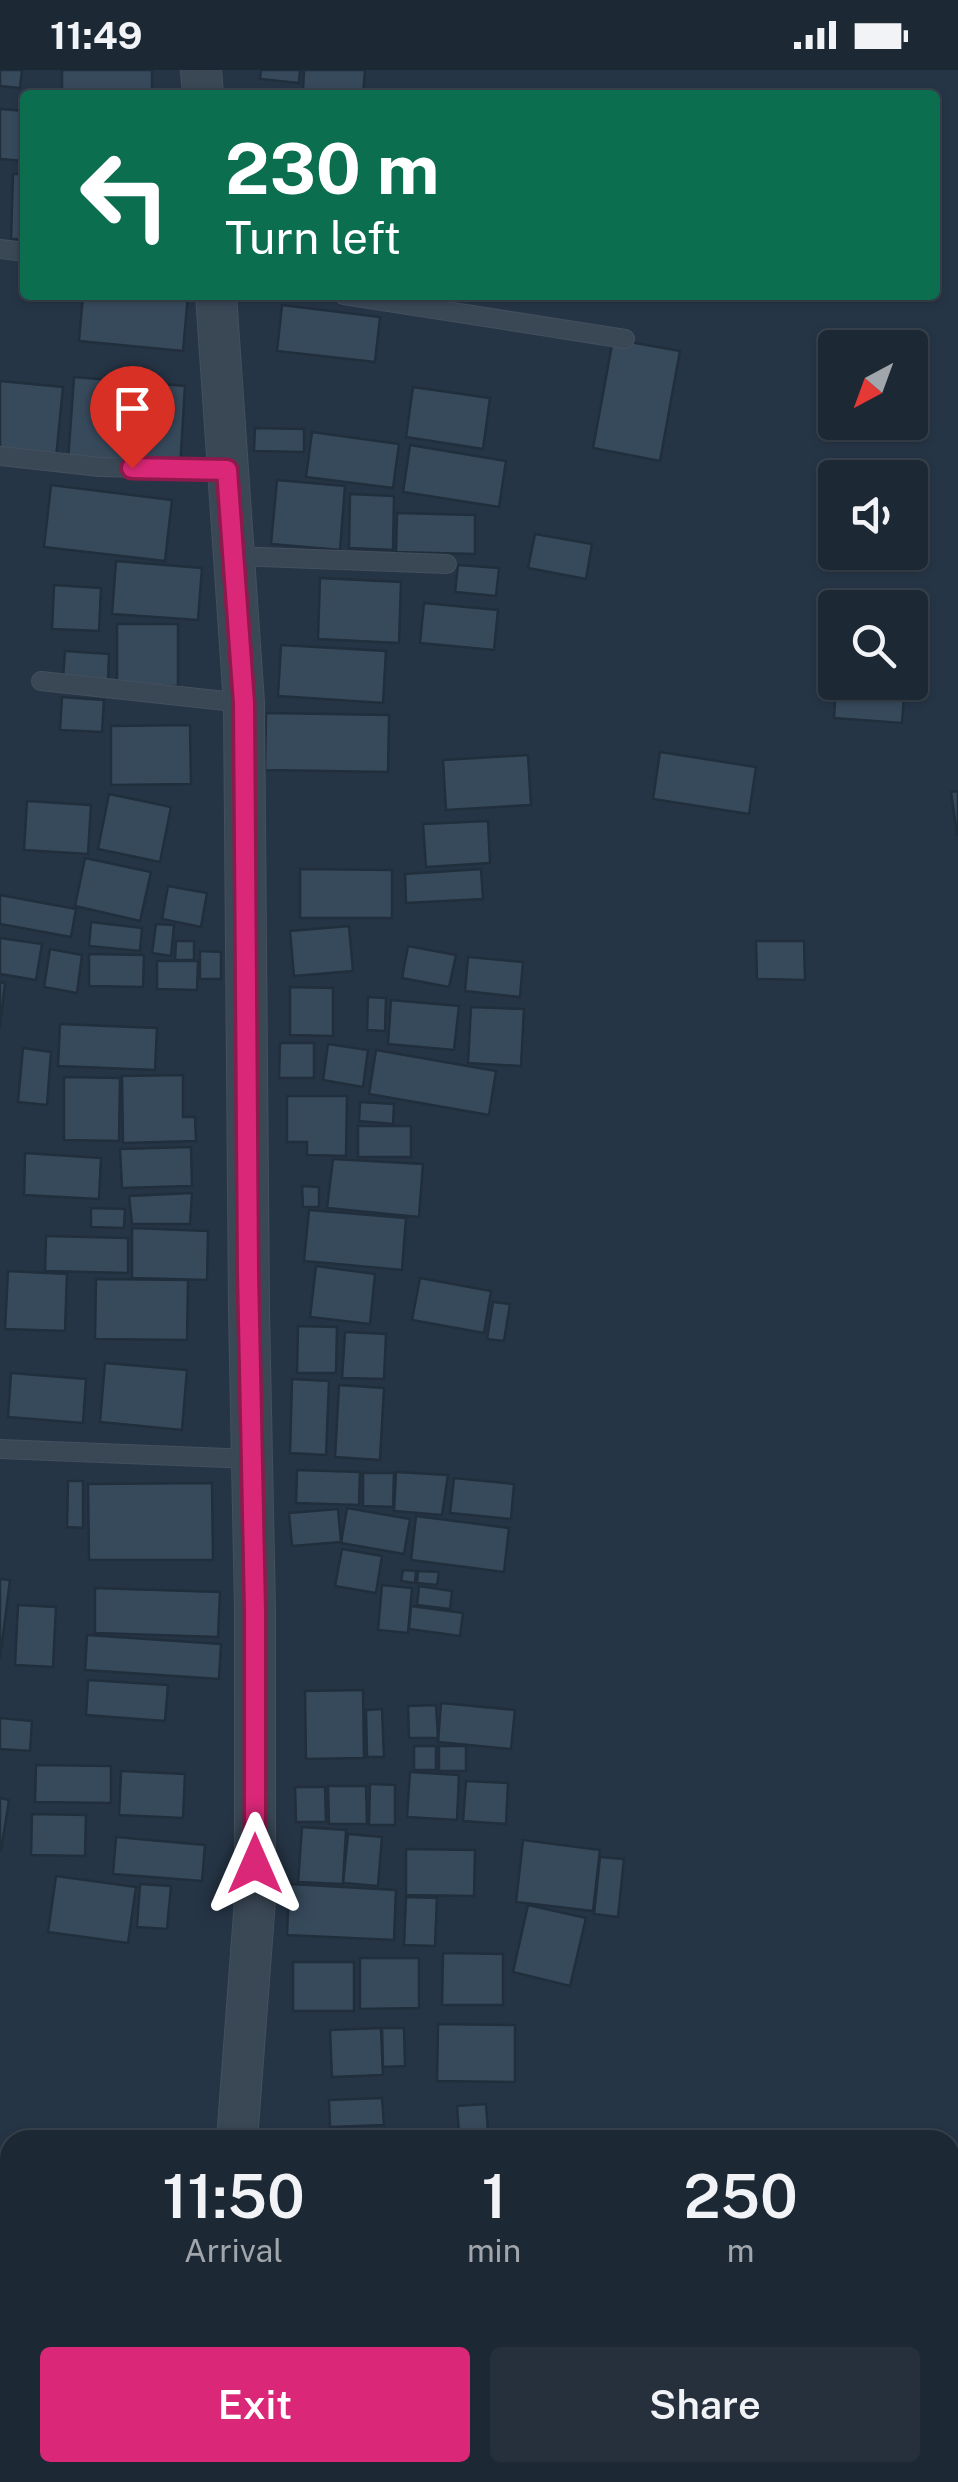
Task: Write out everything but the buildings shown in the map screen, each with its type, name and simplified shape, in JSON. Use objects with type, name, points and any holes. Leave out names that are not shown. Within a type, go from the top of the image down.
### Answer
[{"type":"street","points":[[216,300],[244,703],[255,1900],[238,2130]]},
{"type":"lane","points":[[375,300],[624,340]]},
{"type":"lane","points":[[0,456],[100,467],[227,470]]},
{"type":"lane","points":[[233,556],[447,564]]},
{"type":"lane","points":[[41,682],[244,703]]},
{"type":"lane","points":[[0,1450],[252,1459]]},
{"type":"route","points":[[132,468],[227,470],[244,703],[255,1864]]}]
